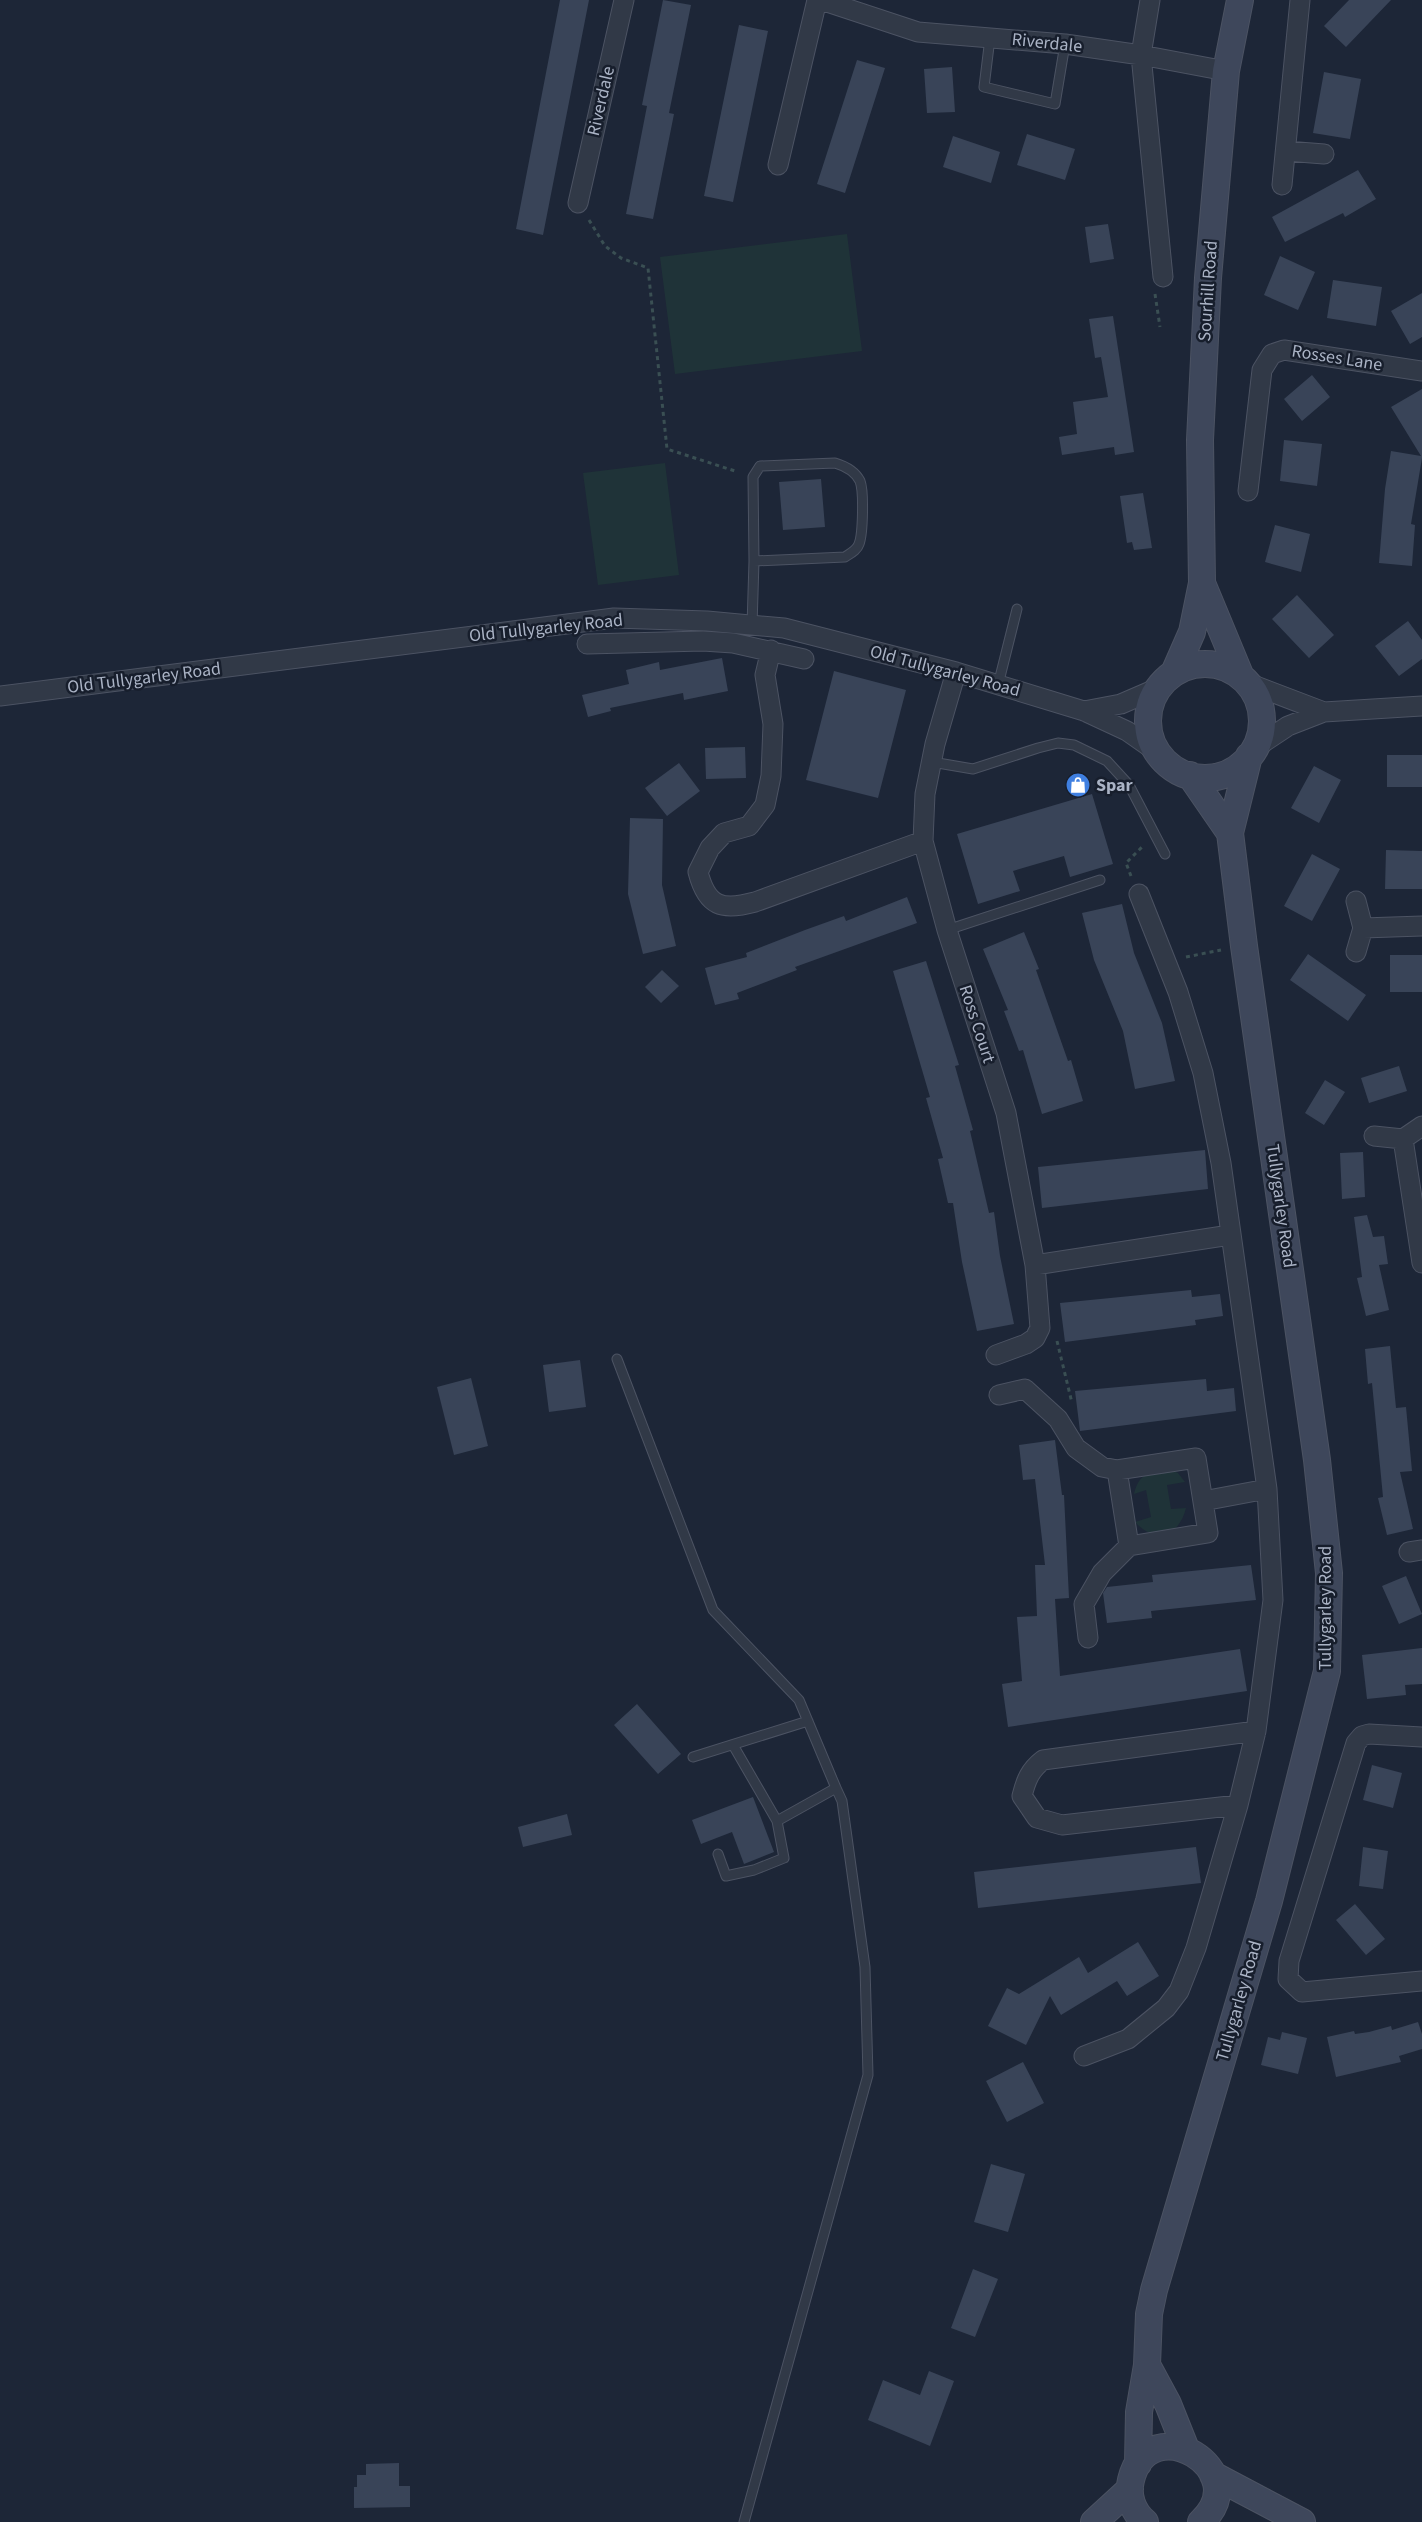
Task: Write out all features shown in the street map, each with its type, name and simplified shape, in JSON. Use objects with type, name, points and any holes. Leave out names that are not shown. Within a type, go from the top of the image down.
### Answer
[{"type":"street","name":"Riverdale","points":[[578,203],[624,0]]},
{"type":"street","points":[[778,165],[817,0]]},
{"type":"street","name":"Riverdale","points":[[822,0],[870,8],[918,32],[1065,44],[1141,55],[1226,71]]},
{"type":"street","points":[[1150,0],[1141,55],[1163,277]]},
{"type":"street","name":"Sourhill Road","points":[[1166,681],[1192,632],[1202,583],[1200,440],[1208,278],[1226,71],[1240,0]]},
{"type":"street","points":[[1282,185],[1300,0]]},
{"type":"street","points":[[1286,151],[1324,154]]},
{"type":"street","name":"Rosses Lane","points":[[1248,491],[1262,370],[1272,354],[1284,350],[1422,372]]},
{"type":"street","name":"Sourhill Road","points":[[1202,583],[1244,680]]},
{"type":"street","name":"Old Tullygarley Road","points":[[0,696],[614,618],[707,621],[784,628],[956,672],[1084,711],[1128,731],[1157,752]]},
{"type":"street","points":[[587,644],[703,641],[771,650],[804,658]]},
{"type":"street","points":[[771,650],[765,675],[773,724],[771,776],[765,805],[749,826],[724,833],[710,848],[698,872],[703,890],[713,902],[733,908],[923,841]]},
{"type":"street","points":[[1252,752],[1261,732],[1262,715],[1258,698],[1244,680],[1234,672],[1218,665],[1200,664],[1184,668],[1166,681],[1151,704],[1148,720],[1150,736],[1157,752],[1168,764],[1190,775],[1215,777],[1231,772],[1252,752],[1288,726],[1324,712],[1422,706]]},
{"type":"street","name":"Ross Court","points":[[956,672],[925,794],[923,841],[946,930],[1006,1113],[1035,1266],[1040,1328]]},
{"type":"street","points":[[1244,680],[1324,712]]},
{"type":"street","name":"Old Tullygarley Road","points":[[1084,711],[1121,704],[1166,681]]},
{"type":"street","name":"Tullygarley Road","points":[[1130,2489],[1133,2473],[1138,2464],[1139,2412],[1147,2365],[1149,2314],[1154,2290],[1269,1901],[1327,1671],[1329,1573],[1317,1460],[1244,946],[1230,833],[1252,752]]},
{"type":"street","name":"Tullygarley Road","points":[[1190,775],[1230,833]]},
{"type":"street","points":[[1084,2056],[1128,2039],[1166,2008],[1179,1991],[1196,1948],[1238,1805],[1256,1731],[1274,1600],[1267,1489],[1221,1163],[1203,1073],[1178,992],[1139,894]]},
{"type":"street","points":[[1356,901],[1363,928],[1356,952]]},
{"type":"street","points":[[1363,928],[1422,926]]},
{"type":"street","points":[[1374,1136],[1403,1139],[1422,1126]]},
{"type":"street","points":[[1403,1139],[1422,1263]]},
{"type":"street","points":[[1035,1266],[1230,1235]]},
{"type":"street","points":[[996,1354],[1026,1344],[1035,1338],[1040,1328]]},
{"type":"street","points":[[999,1395],[1025,1389],[1058,1419],[1076,1448],[1102,1467],[1117,1470],[1196,1458],[1208,1533],[1129,1546],[1102,1573],[1084,1604],[1088,1638]]},
{"type":"street","points":[[1117,1470],[1129,1546]]},
{"type":"street","points":[[1203,1501],[1267,1489]]},
{"type":"street","points":[[1238,1805],[1062,1825],[1037,1818],[1022,1796],[1032,1768],[1043,1760],[1256,1731]]},
{"type":"street","points":[[1422,1737],[1369,1734],[1362,1736],[1356,1743],[1289,1961],[1288,1979],[1302,1992],[1422,1981]]},
{"type":"street","points":[[1147,2365],[1168,2404],[1186,2449]]},
{"type":"street","points":[[1138,2464],[1156,2450],[1168,2447],[1186,2449],[1200,2456],[1213,2475],[1216,2484],[1214,2503],[1201,2522]]},
{"type":"street","points":[[1213,2475],[1302,2522]]},
{"type":"street","points":[[1094,2522],[1130,2489],[1134,2507],[1145,2522]]},
{"type":"lane","points":[[990,38],[984,86],[1054,104],[1065,44]]},
{"type":"lane","points":[[752,626],[754,561],[753,477],[760,466],[835,464],[845,466],[854,472],[860,481],[862,491],[861,536],[854,552],[845,557],[754,561]]},
{"type":"lane","points":[[998,685],[1017,609]]},
{"type":"lane","points":[[932,762],[973,769],[1058,743],[1074,745],[1107,761],[1129,785],[1165,854]]},
{"type":"lane","points":[[946,930],[1100,880]]},
{"type":"lane","points":[[617,1359],[713,1610],[799,1700],[842,1802],[865,1967],[868,2075],[744,2522]]},
{"type":"lane","points":[[693,1757],[808,1721]]},
{"type":"lane","points":[[718,1854],[726,1876],[754,1870],[784,1858],[777,1821],[733,1745]]},
{"type":"lane","points":[[777,1821],[836,1788]]},
{"type":"path","points":[[578,203],[605,246],[621,258],[648,268],[667,448],[753,477]]},
{"type":"path","points":[[1139,894],[1126,863],[1155,834]]},
{"type":"path","points":[[1166,961],[1244,946]]},
{"type":"path","points":[[1040,1328],[1055,1332],[1077,1423],[1068,1435]]},
{"type":"green space","points":[[847,234],[862,351],[675,374],[660,257]]},
{"type":"green space","points":[[665,463],[679,575],[598,585],[583,473]]},
{"type":"green space","points":[[1167,1468],[1178,1473],[1185,1482],[1167,1485],[1171,1509],[1186,1508],[1178,1526],[1172,1531],[1158,1535],[1150,1533],[1135,1522],[1151,1517],[1146,1490],[1134,1494],[1136,1487],[1145,1475]]},
{"type":"building","points":[[560,0],[589,0],[543,235],[516,229]]},
{"type":"building","points":[[663,0],[691,5],[669,113],[674,114],[653,219],[626,214],[647,106],[642,105]]},
{"type":"building","points":[[1349,0],[1391,0],[1346,47],[1324,26]]},
{"type":"building","points":[[739,25],[768,31],[733,202],[704,196]]},
{"type":"building","points":[[857,60],[885,68],[845,193],[817,184]]},
{"type":"building","points":[[952,67],[955,112],[927,113],[924,69]]},
{"type":"building","points":[[1324,72],[1361,79],[1350,139],[1313,133]]},
{"type":"building","points":[[1027,134],[1075,149],[1065,180],[1017,165]]},
{"type":"building","points":[[953,136],[1000,152],[991,183],[943,167]]},
{"type":"building","points":[[1358,170],[1376,199],[1345,217],[1343,213],[1285,242],[1272,217]]},
{"type":"building","points":[[1108,224],[1114,259],[1090,263],[1085,227]]},
{"type":"building","points":[[1280,256],[1315,272],[1298,310],[1264,295]]},
{"type":"building","points":[[1333,280],[1382,287],[1376,326],[1327,318]]},
{"type":"building","points":[[1422,293],[1422,337],[1410,344],[1391,311]]},
{"type":"building","points":[[1113,316],[1134,452],[1115,455],[1114,447],[1062,455],[1059,437],[1077,434],[1073,402],[1108,397],[1101,357],[1095,358],[1089,319]]},
{"type":"building","points":[[1312,375],[1330,397],[1302,421],[1284,399]]},
{"type":"building","points":[[1422,389],[1422,458],[1411,524],[1415,525],[1412,566],[1379,563],[1385,489],[1391,451],[1421,456],[1391,407]]},
{"type":"building","points":[[1284,440],[1322,444],[1317,486],[1280,481]]},
{"type":"building","points":[[821,479],[825,527],[783,530],[779,482]]},
{"type":"building","points":[[1143,493],[1152,548],[1134,550],[1132,542],[1127,543],[1120,496]]},
{"type":"building","points":[[1275,525],[1310,534],[1301,572],[1265,562]]},
{"type":"building","points":[[1297,595],[1334,635],[1309,658],[1272,619]]},
{"type":"building","points":[[1408,621],[1422,640],[1422,659],[1399,676],[1375,646]]},
{"type":"building","points":[[722,658],[728,691],[684,700],[683,693],[610,708],[611,711],[588,717],[582,695],[629,684],[626,670],[659,662],[660,670]]},
{"type":"building","points":[[834,671],[906,690],[878,798],[806,780]]},
{"type":"building","points":[[745,747],[746,778],[706,779],[705,748]]},
{"type":"building","points":[[1387,755],[1422,755],[1422,787],[1387,787]]},
{"type":"building","points":[[679,763],[700,791],[667,816],[645,788]]},
{"type":"building","points":[[1314,766],[1341,780],[1319,823],[1291,808]]},
{"type":"building","points":[[1092,794],[1113,864],[1070,877],[1064,856],[1013,871],[1020,891],[978,904],[957,834]]},
{"type":"building","points":[[630,818],[663,819],[662,885],[676,946],[643,954],[628,894]]},
{"type":"building","points":[[1386,850],[1422,851],[1422,889],[1385,889]]},
{"type":"building","points":[[1312,854],[1340,869],[1312,921],[1284,906]]},
{"type":"building","points":[[907,897],[917,923],[795,967],[797,970],[737,993],[739,999],[715,1005],[705,968],[747,957],[746,953],[805,930],[844,916],[846,921]]},
{"type":"building","points":[[1122,904],[1134,953],[1162,1023],[1175,1081],[1135,1089],[1123,1031],[1094,960],[1082,913]]},
{"type":"building","points":[[1024,932],[1039,969],[1036,970],[1068,1061],[1071,1060],[1083,1101],[1042,1114],[1023,1050],[1019,1051],[1004,1011],[1008,1010],[983,949]]},
{"type":"building","points":[[1308,954],[1366,995],[1348,1021],[1290,980]]},
{"type":"building","points":[[1390,955],[1422,955],[1422,992],[1390,992]]},
{"type":"building","points":[[926,961],[959,1065],[955,1066],[973,1130],[970,1131],[989,1213],[994,1212],[1000,1256],[1014,1324],[977,1331],[962,1262],[953,1203],[948,1203],[938,1159],[943,1158],[926,1098],[930,1097],[893,971]]},
{"type":"building","points":[[662,970],[679,986],[661,1003],[645,987]]},
{"type":"building","points":[[1399,1066],[1407,1091],[1369,1103],[1361,1078]]},
{"type":"building","points":[[1325,1080],[1345,1092],[1324,1125],[1305,1113]]},
{"type":"building","points":[[1205,1150],[1208,1189],[1042,1208],[1038,1167]]},
{"type":"building","points":[[1363,1152],[1365,1197],[1342,1199],[1340,1153]]},
{"type":"building","points":[[1367,1215],[1373,1237],[1384,1236],[1388,1264],[1379,1265],[1389,1310],[1366,1316],[1357,1278],[1362,1277],[1354,1217]]},
{"type":"building","points":[[1191,1290],[1192,1297],[1220,1294],[1223,1316],[1195,1320],[1196,1325],[1065,1342],[1060,1303]]},
{"type":"building","points":[[1390,1346],[1396,1408],[1406,1407],[1412,1471],[1400,1472],[1413,1529],[1387,1535],[1378,1498],[1383,1497],[1372,1383],[1368,1384],[1365,1349]]},
{"type":"building","points":[[580,1360],[586,1407],[549,1412],[543,1365]]},
{"type":"building","points":[[471,1378],[488,1446],[454,1455],[437,1387]]},
{"type":"building","points":[[1206,1379],[1207,1391],[1234,1388],[1236,1411],[1080,1431],[1075,1391]]},
{"type":"building","points":[[1055,1440],[1062,1495],[1064,1495],[1069,1598],[1055,1599],[1060,1676],[1240,1649],[1247,1691],[1008,1727],[1002,1684],[1022,1681],[1017,1617],[1037,1616],[1035,1565],[1045,1565],[1035,1479],[1023,1480],[1019,1445]]},
{"type":"building","points":[[1251,1565],[1256,1600],[1151,1611],[1152,1618],[1107,1623],[1103,1593],[1107,1587],[1153,1582],[1152,1575]]},
{"type":"building","points":[[1406,1576],[1422,1614],[1399,1624],[1382,1586]]},
{"type":"building","points":[[1422,1648],[1422,1684],[1405,1685],[1406,1695],[1367,1699],[1362,1655]]},
{"type":"building","points":[[637,1704],[681,1754],[658,1774],[614,1725]]},
{"type":"building","points":[[1372,1765],[1402,1773],[1393,1808],[1363,1800]]},
{"type":"building","points":[[753,1797],[774,1852],[744,1864],[732,1832],[701,1844],[692,1820]]},
{"type":"building","points":[[567,1814],[572,1835],[523,1847],[518,1827]]},
{"type":"building","points":[[1196,1847],[1201,1883],[978,1908],[974,1872]]},
{"type":"building","points":[[1363,1847],[1388,1851],[1383,1889],[1359,1886]]},
{"type":"building","points":[[1355,1904],[1385,1939],[1366,1955],[1336,1920]]},
{"type":"building","points":[[1138,1942],[1159,1976],[1127,1996],[1117,1981],[1061,2015],[1050,1996],[1026,2045],[988,2026],[1007,1988],[1019,1994],[1079,1957],[1088,1973]]},
{"type":"building","points":[[1418,2022],[1422,2034],[1422,2049],[1399,2056],[1401,2062],[1336,2077],[1327,2037],[1354,2031],[1355,2034],[1369,2032],[1391,2026],[1392,2030]]},
{"type":"building","points":[[1282,2032],[1307,2038],[1298,2074],[1261,2065],[1268,2037],[1280,2040]]},
{"type":"building","points":[[1023,2062],[1044,2103],[1007,2122],[986,2081]]},
{"type":"building","points":[[991,2164],[1025,2174],[1008,2232],[974,2222]]},
{"type":"building","points":[[973,2269],[998,2279],[975,2337],[951,2328]]},
{"type":"building","points":[[929,2371],[954,2381],[930,2446],[868,2420],[883,2380],[920,2395]]},
{"type":"building","points":[[399,2463],[399,2486],[410,2486],[410,2507],[354,2508],[354,2487],[357,2487],[357,2475],[366,2475],[366,2464]]},
{"type":"place","name":"Spar","points":[[1078,785]]}]
